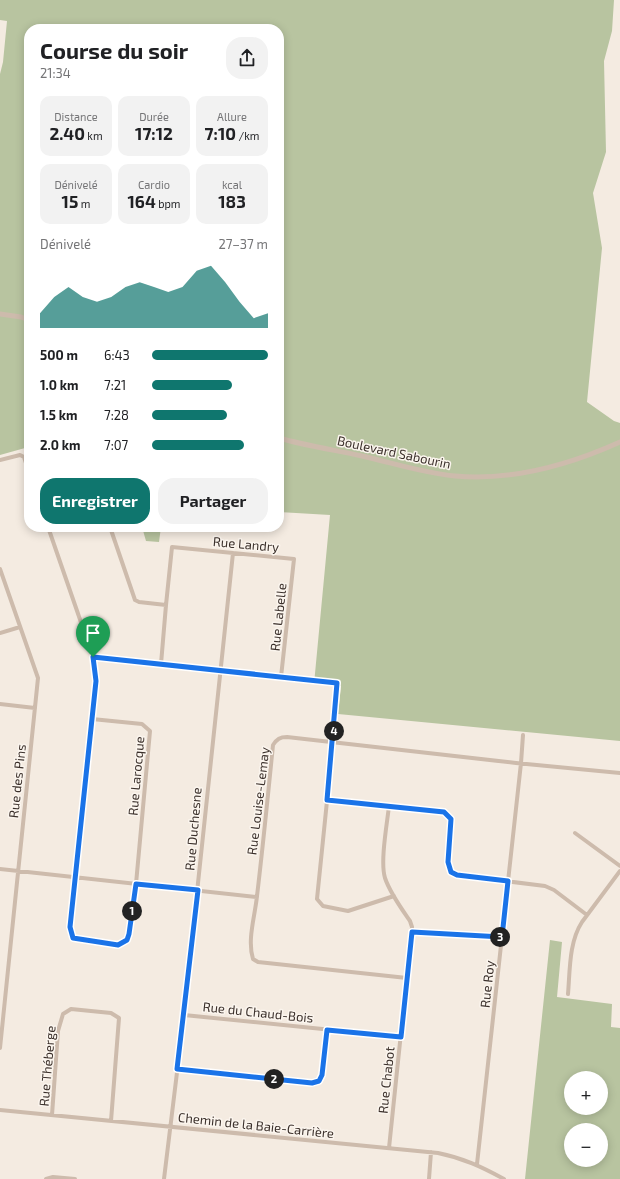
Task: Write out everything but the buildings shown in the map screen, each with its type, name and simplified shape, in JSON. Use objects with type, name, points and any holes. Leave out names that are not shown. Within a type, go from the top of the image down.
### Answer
[{"type":"street","points":[[0,314],[24,318]]},
{"type":"street","name":"Boulevard Sabourin","points":[[284,439],[303,445],[432,472],[455,476],[492,477],[537,470],[594,454],[620,442]]},
{"type":"street","points":[[0,460],[20,455],[24,457]]},
{"type":"street","points":[[50,532],[93,657],[96,681],[74,877],[70,927],[73,938],[118,945],[127,940],[136,884]]},
{"type":"street","points":[[112,532],[135,600],[139,602],[166,605],[161,664]]},
{"type":"street","name":"Rue Landry","points":[[166,605],[172,547],[294,559]]},
{"type":"street","name":"Rue Duchesne","points":[[164,1179],[198,890],[208,781],[233,553]]},
{"type":"street","name":"Rue Labelle","points":[[281,677],[294,559]]},
{"type":"street","name":"Rue des Pins","points":[[0,569],[38,678],[0,1048]]},
{"type":"street","points":[[0,633],[20,627]]},
{"type":"street","points":[[93,657],[337,683],[333,742],[317,898],[323,906],[348,912],[394,896]]},
{"type":"street","points":[[0,704],[34,708]]},
{"type":"street","name":"Rue Larocque","points":[[92,719],[142,724],[150,731],[136,884]]},
{"type":"street","name":"Rue Roy","points":[[477,1164],[523,735]]},
{"type":"street","name":"Rue Louise-Lemay","points":[[407,978],[258,962],[253,959],[250,950],[273,745],[276,740],[280,737],[287,737],[620,773]]},
{"type":"street","points":[[327,800],[444,812],[451,819],[448,862],[451,872],[457,875],[543,885],[549,887],[587,915]]},
{"type":"street","name":"Rue Chabot","points":[[389,806],[384,866],[385,878],[394,896],[410,921],[412,932],[389,1148]]},
{"type":"street","points":[[575,833],[620,866]]},
{"type":"street","points":[[0,869],[257,897]]},
{"type":"street","points":[[568,994],[575,937],[580,925],[620,871]]},
{"type":"street","points":[[412,932],[502,937]]},
{"type":"street","name":"Rue Théberge","points":[[52,1115],[58,1031],[63,1014],[71,1009],[111,1013],[119,1018],[111,1121]]},
{"type":"street","name":"Rue du Chaud-Bois","points":[[184,1015],[401,1037]]},
{"type":"street","points":[[177,1069],[312,1083],[319,1081],[322,1075],[327,1030]]},
{"type":"street","name":"Chemin de la Baie-Carrière","points":[[0,1110],[431,1152],[456,1157],[477,1164],[504,1179]]},
{"type":"street","points":[[429,1179],[431,1152]]},
{"type":"street","points":[[46,1179],[53,1177],[75,1179]]},
{"type":"green space","points":[[0,0],[614,0],[612,31],[604,61],[606,152],[593,193],[602,248],[587,402],[614,421],[620,423],[620,741],[338,714],[341,686],[314,684],[330,515],[284,512],[284,24],[24,24],[24,448],[0,455],[0,74],[3,62],[7,21],[0,20]]},
{"type":"green space","points":[[143,532],[160,532],[159,542],[146,541]]},
{"type":"green space","points":[[550,940],[562,942],[557,997],[612,1004],[611,1027],[620,1028],[620,1179],[525,1179]]},
{"type":"route","points":[[93,657],[337,683],[327,800],[444,812],[451,819],[448,862],[451,872],[457,875],[508,881],[502,937],[412,932],[401,1037],[327,1030],[322,1075],[319,1081],[312,1083],[177,1069],[198,890],[136,884],[129,934],[127,940],[118,945],[73,938],[70,927],[74,877],[96,681],[93,657]]}]
